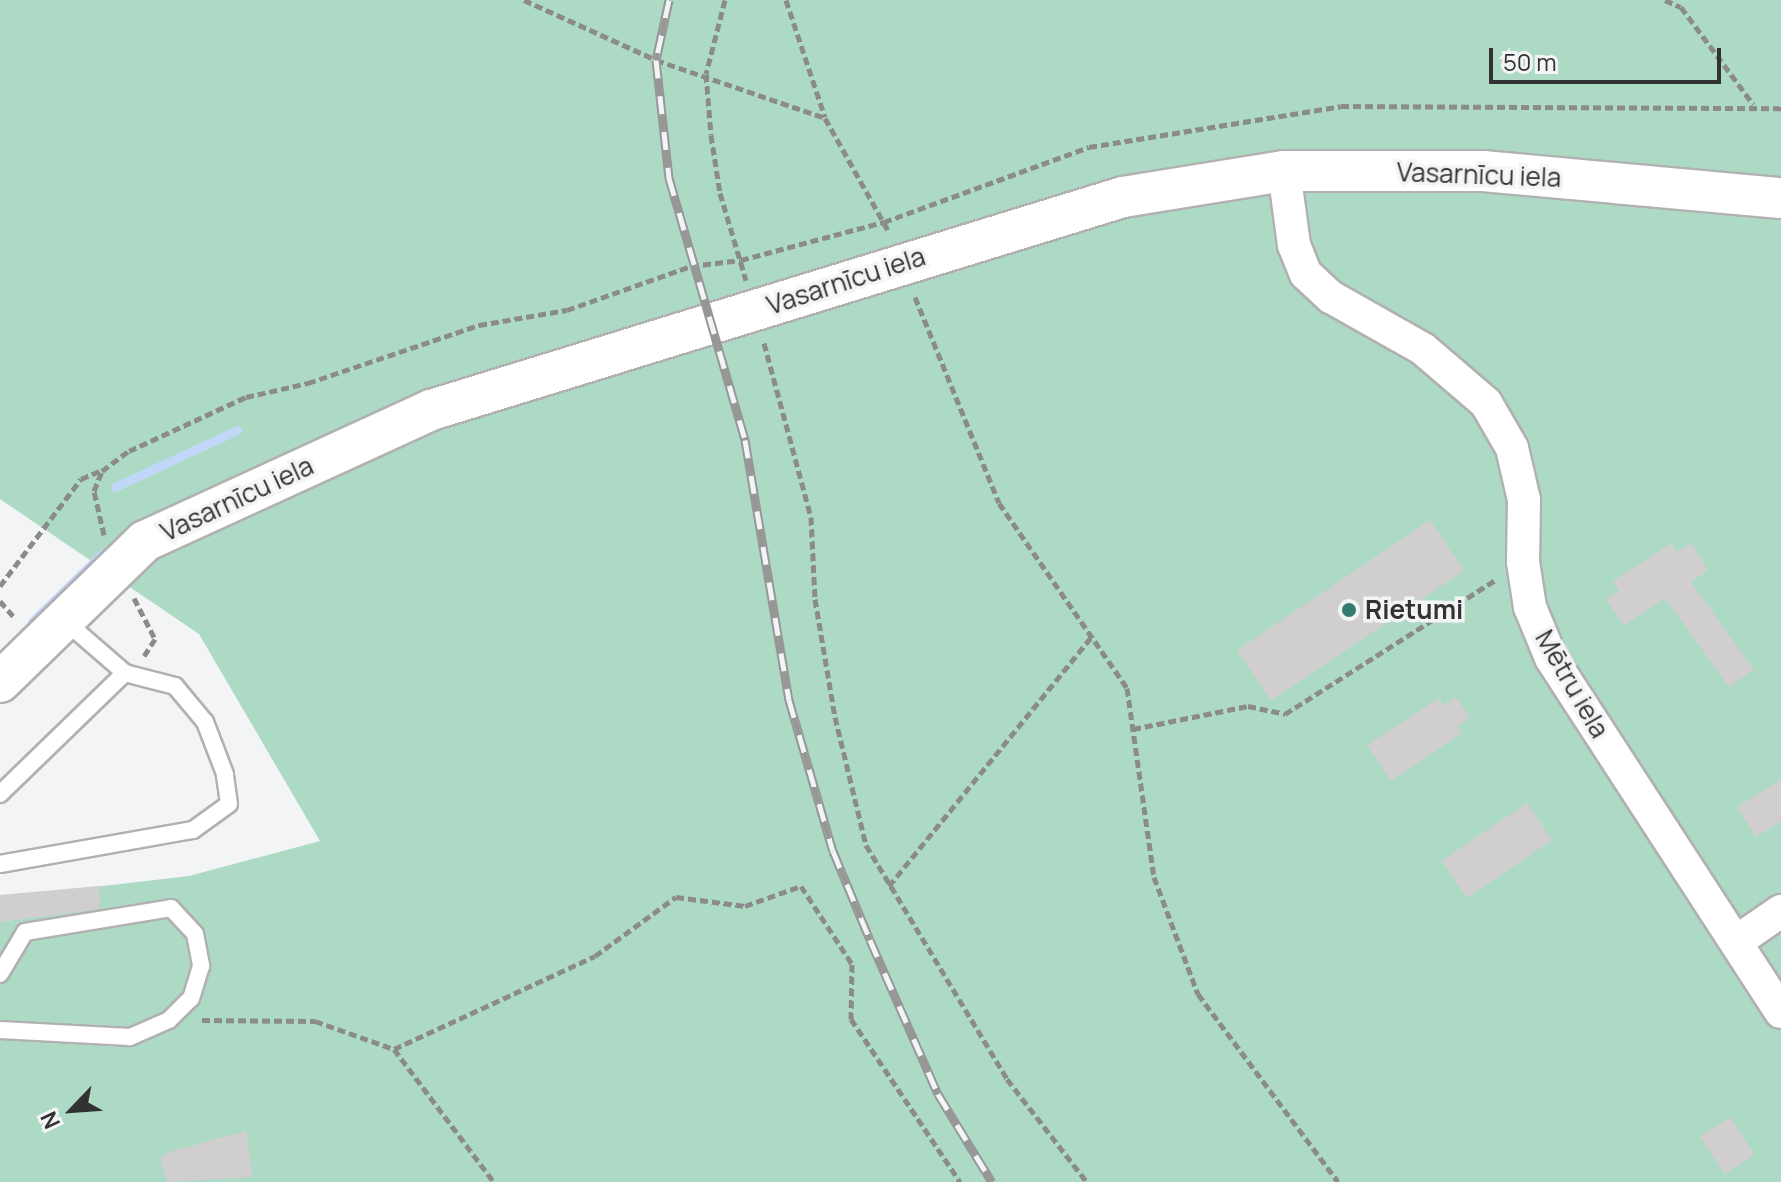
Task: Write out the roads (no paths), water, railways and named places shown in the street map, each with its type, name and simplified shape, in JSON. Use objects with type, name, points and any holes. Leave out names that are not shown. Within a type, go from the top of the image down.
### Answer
[{"type":"street","name":"Vasarnīcu iela","points":[[0,682],[145,541],[431,410],[901,262],[1123,197],[1284,171],[1483,171],[1781,198]]},
{"type":"street","name":"Mētru iela","points":[[1284,171],[1294,245],[1306,274],[1331,297],[1423,349],[1486,403],[1515,461],[1524,500],[1523,562],[1530,607],[1551,658],[1781,1012]]},
{"type":"street","points":[[1736,942],[1781,911]]},
{"type":"lane","points":[[5,860],[193,830],[229,804],[225,774],[205,722],[175,686],[125,673],[65,621]]},
{"type":"lane","points":[[0,794],[125,673]]},
{"type":"lane","points":[[0,974],[25,932],[171,908],[195,934],[201,966],[191,998],[169,1020],[130,1037],[0,1030]]},
{"type":"waterway","points":[[115,487],[237,430]]},
{"type":"waterway","points":[[32,622],[103,553]]},
{"type":"railway","points":[[669,0],[656,60],[669,178],[745,440],[789,700],[833,851],[870,940],[938,1094],[992,1182]]},
{"type":"place","name":"Rietumi","points":[[1349,610]]}]
